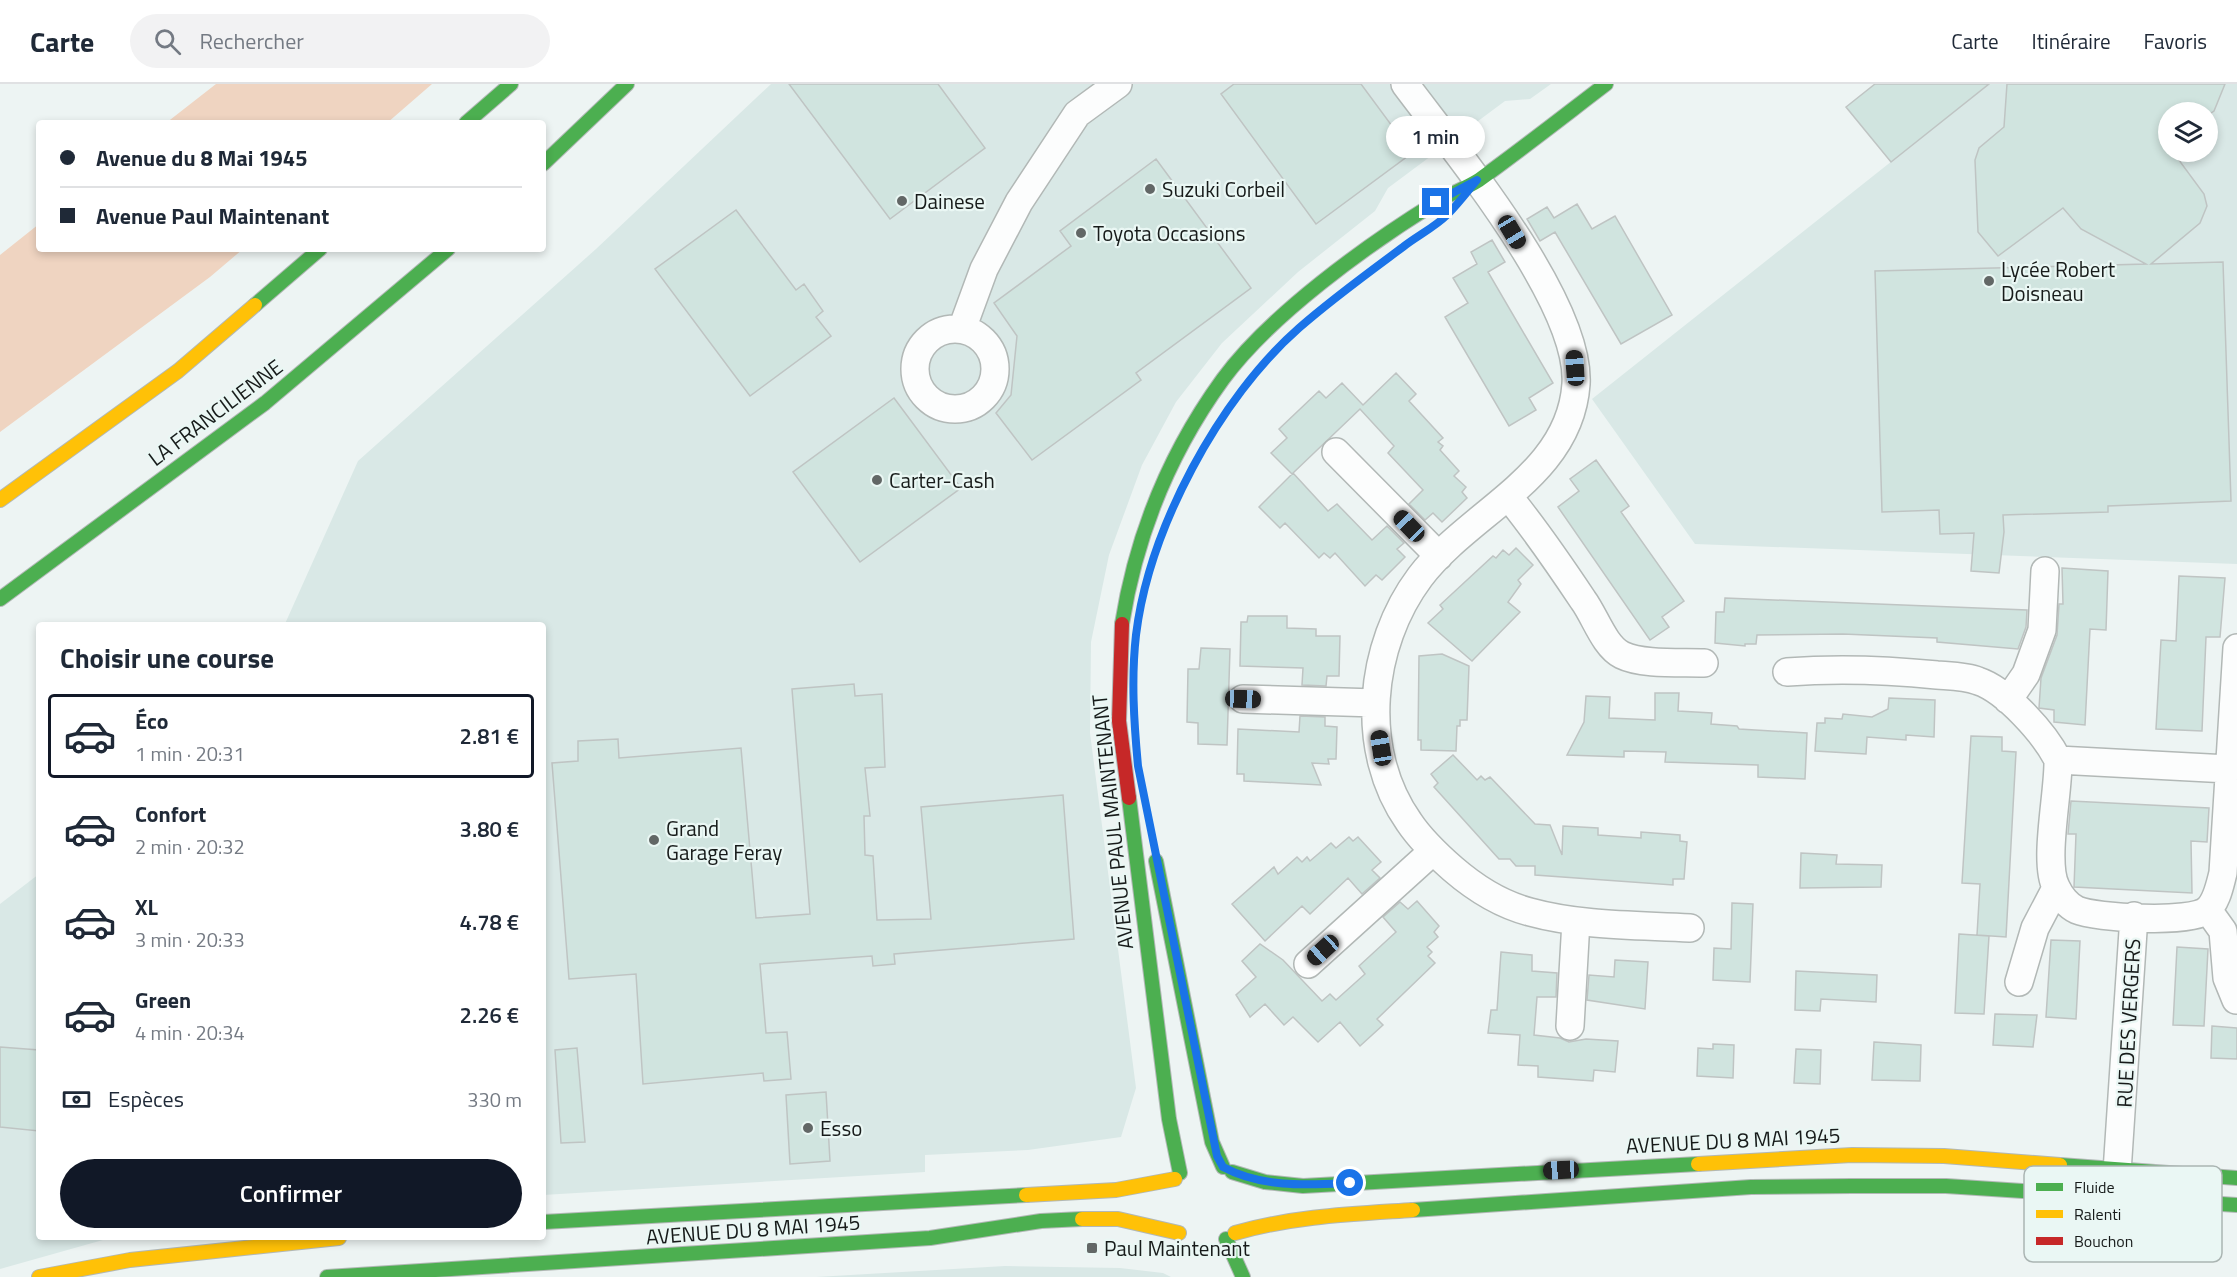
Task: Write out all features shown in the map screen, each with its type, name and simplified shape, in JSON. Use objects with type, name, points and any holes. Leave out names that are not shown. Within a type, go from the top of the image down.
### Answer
[{"type":"main road","points":[[469,120],[511,84]]},
{"type":"main road","points":[[546,161],[627,84]]},
{"type":"main road","name":"AVENUE PAUL MAINTENANT","points":[[1186,1171],[1169,1119],[1119,721],[1121,631],[1134,566],[1149,516],[1179,447],[1224,378],[1282,316],[1365,251],[1436,202],[1477,180],[1606,84]]},
{"type":"main road","name":"AVENUE PAUL MAINTENANT","points":[[1454,207],[1477,180]]},
{"type":"main road","points":[[0,500],[178,371],[317,252]]},
{"type":"main road","name":"LA FRANCILIENNE","points":[[0,599],[265,403],[444,252]]},
{"type":"main road","name":"AVENUE PAUL MAINTENANT","points":[[1134,701],[1136,646]]},
{"type":"main road","name":"AVENUE PAUL MAINTENANT","points":[[1135,734],[1143,790]]},
{"type":"main road","name":"AVENUE PAUL MAINTENANT","points":[[1154,848],[1212,1142],[1228,1169]]},
{"type":"main road","name":"AVENUE DU 8 MAI 1945","points":[[549,1222],[740,1209],[1116,1190],[1186,1171],[1228,1169],[1265,1182],[1303,1186],[1852,1155],[1944,1156],[2024,1168]]},
{"type":"main road","points":[[1228,1169],[1245,1191]]},
{"type":"main road","points":[[1167,1195],[1186,1171]]},
{"type":"main road","name":"AVENUE DU 8 MAI 1945","points":[[2222,1178],[2237,1178]]},
{"type":"main road","name":"AVENUE DU 8 MAI 1945","points":[[1225,1239],[1273,1222],[1305,1217],[1750,1187],[2024,1184]]},
{"type":"main road","name":"AVENUE DU 8 MAI 1945","points":[[2222,1202],[2237,1205]]},
{"type":"main road","name":"AVENUE DU 8 MAI 1945","points":[[327,1277],[930,1238],[1041,1221],[1078,1219],[1118,1219],[1184,1237],[1167,1213]]},
{"type":"main road","points":[[1243,1277],[1225,1239],[1246,1213]]},
{"type":"main road","points":[[549,1222],[566,1237]]},
{"type":"main road","points":[[39,1277],[130,1260],[320,1240]]},
{"type":"main road","points":[[622,1244],[832,1245]]},
{"type":"street","points":[[962,329],[984,268],[1019,202],[1077,114],[1118,84]]},
{"type":"street","points":[[1405,84],[1502,214],[1553,301],[1567,327],[1575,356],[1576,380],[1573,406],[1565,429],[1548,456],[1508,496],[1439,556],[1421,575],[1393,622],[1382,650],[1376,703],[1384,764],[1394,793],[1408,821],[1433,852],[1468,882],[1498,900],[1529,912],[1576,921],[1690,928]]},
{"type":"street","points":[[1336,452],[1439,556]]},
{"type":"street","points":[[1508,496],[1533,526],[1586,603],[1612,647],[1620,654],[1640,660],[1704,663]]},
{"type":"street","points":[[2008,700],[2026,674],[2042,630],[2045,571]]},
{"type":"street","points":[[2236,663],[2223,873],[2218,893],[2208,910],[2223,931],[2227,978],[2236,1000]]},
{"type":"street","points":[[1787,672],[1819,669],[1962,678],[1989,686],[2008,700],[2049,745],[2058,760],[2052,865],[2056,888],[2070,905],[2079,911],[2134,916]]},
{"type":"street","points":[[1243,699],[1376,703]]},
{"type":"street","points":[[2058,760],[2228,769]]},
{"type":"street","points":[[1308,964],[1433,852]]},
{"type":"street","points":[[2019,982],[2035,928],[2056,888]]},
{"type":"street","name":"RUE DES VERGERS","points":[[2117,1166],[2134,916],[2167,920],[2193,918],[2208,910]]},
{"type":"street","points":[[1570,1026],[1576,921]]},
{"type":"shaded area","points":[[216,84],[432,84],[390,120],[170,120]]},
{"type":"shaded area","points":[[771,84],[1551,84],[1530,99],[1505,101],[1388,188],[1375,211],[1298,272],[1222,343],[1176,402],[1142,465],[1109,555],[1091,642],[1090,733],[1136,1088],[1121,1137],[1028,1150],[925,1155],[925,1172],[546,1195],[546,622],[286,622],[358,461],[596,249]]},
{"type":"shaded area","name":"Lycée Robert Doisneau","points":[[1989,84],[2237,84],[2237,564],[1695,544],[1592,399]]},
{"type":"shaded area","points":[[36,226],[36,252],[239,252],[210,277],[0,432],[0,255]]},
{"type":"shaded area","points":[[36,876],[36,1240],[103,1240],[0,1269],[0,904]]},
{"type":"shaded area","points":[[1005,1266],[1120,1268],[1163,1273],[1171,1277],[816,1277]]},
{"type":"building","points":[[789,84],[938,84],[985,148],[890,219]]},
{"type":"building","points":[[1234,84],[1361,84],[1412,153],[1316,224],[1221,94]]},
{"type":"building","points":[[1875,84],[1989,84],[1891,162],[1846,107]]},
{"type":"building","points":[[2007,84],[2225,84],[2218,102],[2158,102],[2158,162],[2180,162],[2204,194],[2207,206],[2200,223],[2151,264],[2223,262],[2231,501],[2108,506],[2108,512],[2003,515],[2004,532],[1999,573],[1971,571],[1974,533],[1940,534],[1939,510],[1882,512],[1875,271],[2146,264],[2081,229],[2063,208],[1998,256],[1978,232],[1975,160],[1979,148],[2004,127]]},
{"type":"building","points":[[1156,159],[1251,288],[1136,373],[1141,380],[1032,460],[996,413],[1011,395],[1017,336],[994,303],[1071,246],[1060,231]]},
{"type":"building","points":[[1577,204],[1592,229],[1615,216],[1672,315],[1621,344],[1555,232],[1540,241],[1527,219],[1547,207],[1554,218]]},
{"type":"building","points":[[736,210],[796,290],[804,284],[823,311],[816,317],[831,336],[750,396],[655,269]]},
{"type":"building","points":[[1492,240],[1505,262],[1488,272],[1553,383],[1529,398],[1536,410],[1509,426],[1445,317],[1468,303],[1453,278],[1477,264],[1471,252]]},
{"type":"building","points":[[1396,373],[1416,394],[1409,401],[1443,438],[1438,442],[1443,446],[1440,450],[1459,471],[1454,476],[1466,487],[1462,492],[1467,498],[1442,522],[1433,513],[1425,520],[1409,504],[1423,490],[1388,453],[1394,446],[1360,409],[1292,474],[1271,453],[1287,438],[1279,429],[1319,391],[1326,398],[1342,383],[1363,405]]},
{"type":"building","name":"Carter-Cash","points":[[894,398],[961,488],[860,562],[793,472]]},
{"type":"building","points":[[1596,460],[1629,506],[1621,512],[1684,601],[1662,617],[1669,627],[1650,640],[1558,507],[1579,491],[1570,479]]},
{"type":"building","points":[[1293,473],[1328,511],[1337,504],[1372,540],[1387,526],[1404,543],[1397,549],[1405,557],[1382,580],[1376,575],[1365,586],[1335,553],[1330,558],[1324,553],[1319,558],[1285,523],[1280,528],[1259,507]]},
{"type":"building","points":[[1516,548],[1533,565],[1518,580],[1521,584],[1508,602],[1520,612],[1472,661],[1428,623],[1443,609],[1440,605],[1493,556],[1496,558],[1503,550],[1509,555]]},
{"type":"building","points":[[2062,568],[2108,571],[2106,630],[2090,629],[2085,725],[2054,722],[2054,710],[2039,708],[2041,678],[2057,635],[2059,604],[2063,604]]},
{"type":"building","points":[[2179,576],[2225,578],[2220,637],[2206,637],[2202,731],[2156,729],[2161,640],[2176,641]]},
{"type":"building","points":[[1725,598],[2027,610],[2026,627],[2018,649],[1937,642],[1937,638],[1843,634],[1757,635],[1756,644],[1745,644],[1745,646],[1715,643],[1716,612],[1724,612]]},
{"type":"building","points":[[1248,616],[1287,616],[1287,628],[1316,629],[1316,636],[1340,636],[1339,676],[1327,676],[1326,686],[1302,685],[1303,668],[1240,666],[1241,622],[1247,622]]},
{"type":"building","points":[[1201,648],[1230,649],[1227,745],[1198,744],[1198,723],[1187,722],[1188,669],[1199,669]]},
{"type":"building","points":[[1442,654],[1469,666],[1467,720],[1460,720],[1460,726],[1457,726],[1456,751],[1421,750],[1421,740],[1418,740],[1419,656]]},
{"type":"building","points":[[854,684],[855,696],[882,694],[885,767],[865,768],[870,816],[864,816],[865,855],[873,856],[877,920],[931,919],[921,807],[1063,795],[1074,939],[894,954],[895,964],[873,966],[872,956],[760,964],[766,1033],[787,1032],[791,1079],[764,1081],[763,1073],[643,1084],[636,974],[569,979],[552,763],[578,761],[578,741],[618,739],[619,758],[741,748],[756,918],[810,914],[792,689]]},
{"type":"building","points":[[1655,693],[1679,693],[1678,711],[1712,713],[1711,724],[1737,726],[1739,729],[1807,733],[1805,779],[1758,777],[1758,765],[1665,762],[1666,752],[1624,751],[1624,757],[1567,755],[1584,722],[1586,696],[1610,697],[1609,718],[1655,720]]},
{"type":"building","points":[[1889,698],[1935,700],[1934,737],[1906,735],[1906,740],[1867,737],[1866,754],[1815,751],[1817,723],[1825,723],[1825,718],[1842,719],[1843,714],[1872,717],[1888,709]]},
{"type":"building","points":[[1300,716],[1325,717],[1325,726],[1337,727],[1336,759],[1328,759],[1329,764],[1312,763],[1321,785],[1244,781],[1244,774],[1237,774],[1238,729],[1299,732]]},
{"type":"building","points":[[1971,736],[2002,737],[2002,751],[2016,752],[2006,937],[1977,935],[1980,884],[1962,883]]},
{"type":"building","points":[[1453,755],[1477,780],[1481,776],[1485,780],[1490,777],[1535,824],[1550,825],[1562,855],[1563,826],[1598,828],[1598,835],[1641,838],[1641,832],[1680,835],[1680,841],[1687,842],[1684,879],[1673,879],[1673,885],[1535,875],[1535,866],[1516,866],[1510,859],[1499,859],[1434,787],[1438,783],[1431,774]]},
{"type":"building","points":[[2071,801],[2209,808],[2207,842],[2191,841],[2192,893],[2074,887],[2076,834],[2068,834]]},
{"type":"building","points":[[1349,837],[1353,841],[1358,837],[1381,862],[1372,870],[1380,878],[1362,894],[1348,878],[1310,914],[1302,906],[1265,941],[1232,904],[1274,867],[1278,874],[1297,857],[1302,862],[1307,857],[1310,861],[1331,843],[1336,848]]},
{"type":"building","points":[[1801,853],[1837,855],[1836,864],[1882,865],[1881,887],[1800,888]]},
{"type":"building","points":[[1417,901],[1439,926],[1434,932],[1438,937],[1427,947],[1432,952],[1428,956],[1435,963],[1377,1019],[1383,1025],[1360,1046],[1340,1022],[1318,1042],[1293,1017],[1284,1025],[1265,1004],[1250,1017],[1236,995],[1256,977],[1242,961],[1260,944],[1283,960],[1322,1001],[1330,994],[1336,1000],[1365,974],[1359,966],[1396,932],[1383,917],[1400,902],[1408,909]]},
{"type":"building","points":[[1732,903],[1753,904],[1750,982],[1713,980],[1714,948],[1731,949]]},
{"type":"building","points":[[1959,934],[1989,936],[1984,1014],[1955,1013]]},
{"type":"building","points":[[2051,940],[2080,941],[2076,1019],[2046,1017]]},
{"type":"building","points":[[2177,947],[2208,949],[2204,1026],[2173,1025]]},
{"type":"building","points":[[1501,952],[1532,955],[1532,971],[1557,973],[1556,997],[1537,997],[1534,1035],[1560,1038],[1569,1042],[1586,1039],[1618,1041],[1615,1072],[1594,1070],[1593,1081],[1538,1077],[1538,1066],[1518,1065],[1520,1035],[1488,1033],[1491,1010],[1497,1010]]},
{"type":"building","points":[[1615,960],[1648,962],[1645,1009],[1587,1000],[1589,975],[1614,977]]},
{"type":"building","points":[[1796,971],[1877,975],[1876,1002],[1821,999],[1820,1011],[1795,1010]]},
{"type":"building","points":[[1995,1014],[2037,1015],[2033,1047],[1993,1045]]},
{"type":"building","points":[[2212,1026],[2237,1028],[2237,1059],[2211,1058]]},
{"type":"building","points":[[1874,1042],[1921,1045],[1920,1081],[1872,1080]]},
{"type":"building","points":[[1713,1044],[1734,1045],[1733,1078],[1697,1076],[1698,1048],[1713,1049]]},
{"type":"building","points":[[0,1047],[36,1050],[36,1131],[0,1127]]},
{"type":"building","points":[[577,1048],[585,1142],[561,1143],[555,1050]]},
{"type":"building","points":[[1796,1049],[1821,1050],[1820,1084],[1794,1083]]},
{"type":"building","name":"Esso","points":[[826,1092],[830,1161],[790,1164],[786,1095]]},
{"type":"traffic: fast","points":[[469,120],[511,84]]},
{"type":"traffic: fast","points":[[546,161],[627,84]]},
{"type":"traffic: fast","points":[[1122,624],[1136,559],[1171,465],[1204,407],[1243,355],[1293,306],[1350,260],[1435,203],[1479,180],[1606,84]]},
{"type":"traffic: fast","points":[[255,305],[317,252]]},
{"type":"traffic: fast","points":[[0,599],[265,403],[444,252]]},
{"type":"traffic: fast","points":[[1129,798],[1169,1119],[1180,1173]]},
{"type":"traffic: fast","points":[[1156,861],[1212,1142],[1223,1167]]},
{"type":"traffic: fast","points":[[1232,1172],[1265,1182],[1303,1186],[1698,1164]]},
{"type":"traffic: fast","points":[[2060,1165],[2074,1166]]},
{"type":"traffic: fast","points":[[2222,1177],[2237,1178]]},
{"type":"traffic: fast","points":[[1413,1210],[1751,1187],[1946,1186],[2024,1191]]},
{"type":"traffic: fast","points":[[546,1222],[1026,1195]]},
{"type":"traffic: fast","points":[[2222,1204],[2237,1205]]},
{"type":"traffic: fast","points":[[327,1277],[930,1238],[1041,1221],[1082,1219]]},
{"type":"traffic: fast","points":[[1226,1239],[1243,1277]]},
{"type":"traffic: slow","points":[[0,500],[178,371],[255,305]]},
{"type":"traffic: slow","points":[[1698,1164],[1852,1155],[1944,1156],[2060,1165]]},
{"type":"traffic: slow","points":[[1026,1195],[1116,1190],[1175,1179]]},
{"type":"traffic: slow","points":[[1235,1233],[1301,1219],[1413,1210]]},
{"type":"traffic: slow","points":[[1082,1219],[1118,1219],[1179,1233]]},
{"type":"traffic: slow","points":[[39,1277],[130,1260],[320,1240]]},
{"type":"traffic: jam","points":[[1122,624],[1119,721],[1129,798]]},
{"type":"place","name":"Suzuki Corbeil","points":[[1150,189]]},
{"type":"place","name":"Dainese","points":[[902,201]]},
{"type":"place","name":"Toyota Occasions","points":[[1081,233]]},
{"type":"place","name":"Lycée Robert Doisneau","points":[[1989,281]]},
{"type":"place","name":"Carter-Cash","points":[[877,480]]},
{"type":"place","name":"Grand Garage Feray","points":[[654,840]]},
{"type":"place","name":"Esso","points":[[808,1128]]},
{"type":"place","name":"Paul Maintenant","points":[[1092,1248]]},
{"type":"route","points":[[1350,1183],[1303,1186],[1265,1182],[1232,1172],[1223,1167],[1217,1156],[1212,1142],[1138,766],[1134,723],[1136,635],[1144,592],[1167,524],[1198,456],[1241,389],[1269,356],[1298,329],[1338,295],[1446,216],[1477,180],[1436,202]]}]
